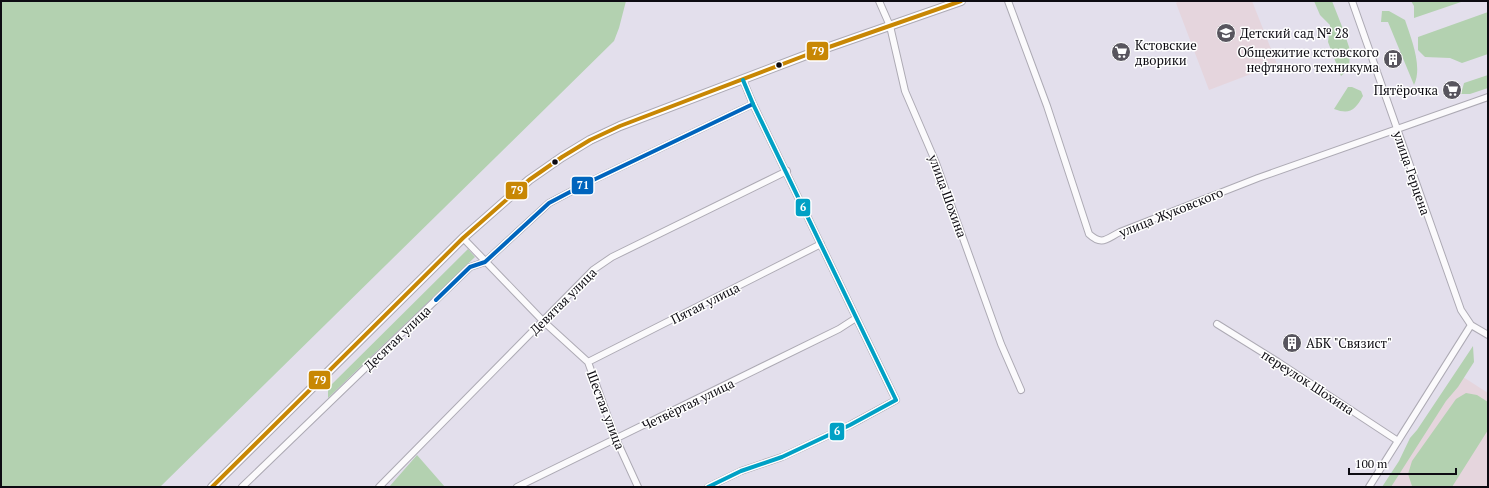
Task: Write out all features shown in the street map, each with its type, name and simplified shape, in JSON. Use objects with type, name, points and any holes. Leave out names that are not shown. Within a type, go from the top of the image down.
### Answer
[{"type":"main road","points":[[212,487],[463,238],[529,180],[562,157],[590,140],[620,126],[809,54],[961,1]]},
{"type":"street","name":"улица Шохина","points":[[879,1],[890,26],[905,91],[936,163],[1001,344],[1021,390]]},
{"type":"street","name":"улица Жуковского","points":[[1008,1],[1047,106],[1089,234],[1095,240],[1103,241],[1120,232],[1258,178],[1398,130],[1488,97]]},
{"type":"street","name":"улица Герцена","points":[[1352,1],[1398,130],[1412,175],[1461,310],[1471,325],[1488,335]]},
{"type":"street","points":[[708,487],[742,471],[782,457],[896,400],[753,104],[743,80]]},
{"type":"street","name":"Десятая улица","points":[[242,487],[470,267],[485,262],[549,203],[587,183],[753,104]]},
{"type":"street","name":"Девятая улица","points":[[379,487],[593,270],[612,257],[787,172]]},
{"type":"street","name":"Шестая улица","points":[[463,238],[543,321],[588,362],[616,440],[638,487]]},
{"type":"street","name":"Пятая улица","points":[[588,362],[821,244]]},
{"type":"street","name":"Четвёртая улица","points":[[517,487],[616,440],[832,333],[856,318]]},
{"type":"street","name":"переулок Шохина","points":[[1217,324],[1285,366],[1398,441]]},
{"type":"street","points":[[1369,487],[1471,325]]},
{"type":"shaded area","name":"Детский сад № 28","points":[[1179,1],[1252,1],[1277,64],[1209,90],[1176,3]]},
{"type":"shaded area","points":[[1460,375],[1488,393],[1488,487],[1388,487]]},
{"type":"green space","points":[[1,1],[626,1],[614,41],[160,487],[1,487]]},
{"type":"green space","points":[[1314,1],[1332,1],[1343,29],[1350,50],[1349,69],[1341,76],[1328,42],[1330,25],[1320,15]]},
{"type":"green space","points":[[1411,1],[1464,1],[1414,18],[1414,6]]},
{"type":"green space","points":[[1382,11],[1389,11],[1405,20],[1417,61],[1414,85],[1388,22],[1381,22]]},
{"type":"green space","points":[[1488,12],[1488,54],[1462,63],[1450,58],[1425,57],[1418,50],[1418,37]]},
{"type":"green space","points":[[1488,75],[1488,88],[1470,94],[1461,94],[1464,83]]},
{"type":"green space","points":[[1348,87],[1361,91],[1363,96],[1360,101],[1352,110],[1340,111],[1334,109]]},
{"type":"green space","points":[[468,249],[475,257],[328,398],[328,388]]},
{"type":"green space","points":[[1473,346],[1474,362],[1458,387],[1446,401],[1391,487],[1382,487],[1399,461],[1410,438],[1417,430]]},
{"type":"green space","points":[[1466,393],[1477,395],[1488,402],[1488,430],[1452,487],[1413,487],[1408,474],[1412,461],[1456,399]]},
{"type":"green space","points":[[417,455],[445,487],[389,487]]},
{"type":"transit line","name":"79","points":[[212,487],[463,238],[529,180],[562,157],[590,140],[620,126],[809,54],[961,1]]},
{"type":"transit line","name":"6","points":[[708,487],[741,471],[782,457],[850,425],[896,400],[753,104],[743,80]]},
{"type":"transit line","name":"71","points":[[436,300],[470,267],[485,262],[549,203],[587,183],[753,104]]},
{"type":"place","name":"Детский сад № 28","points":[[1226,33]]},
{"type":"place","name":"Кстовские дворики","points":[[1121,52]]},
{"type":"place","name":"Общежитие кстовского нефтяного техникума","points":[[1393,59]]},
{"type":"place","name":"Пятёрочка","points":[[1452,90]]},
{"type":"place","name":"АБК \"Связист\"","points":[[1292,343]]}]
